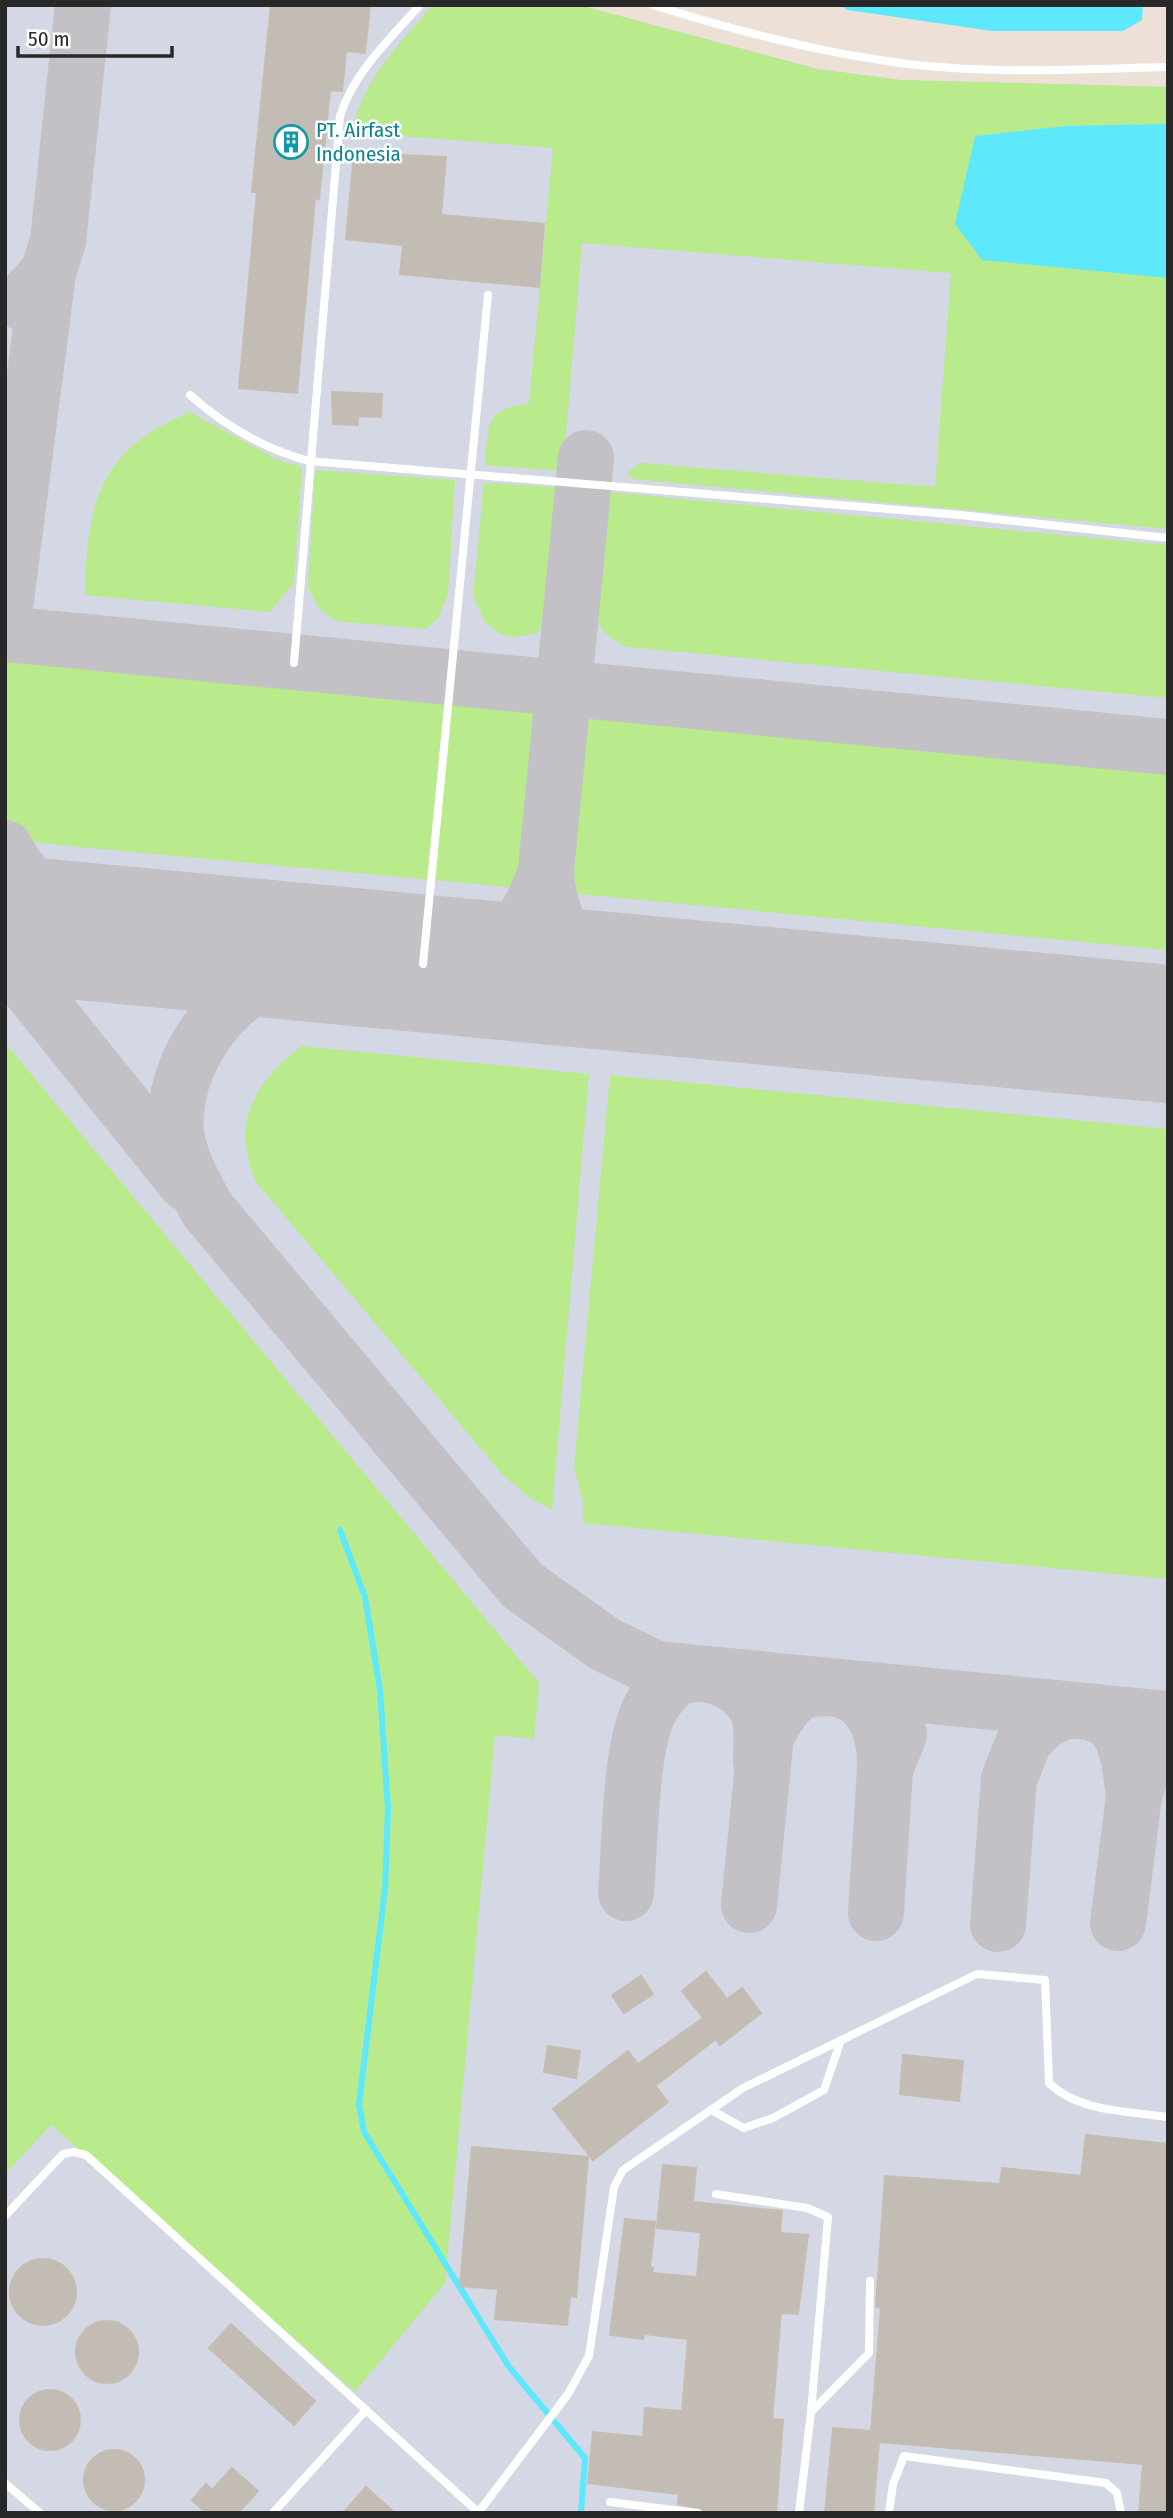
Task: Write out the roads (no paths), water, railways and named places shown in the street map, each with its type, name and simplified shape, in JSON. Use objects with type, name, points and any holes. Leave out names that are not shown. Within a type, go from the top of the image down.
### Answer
[{"type":"lane","points":[[294,663],[340,116],[345,99],[370,62],[420,5]]},
{"type":"lane","points":[[653,5],[769,37],[883,61],[952,68],[1016,70],[1168,67]]},
{"type":"lane","points":[[424,964],[488,295]]},
{"type":"lane","points":[[190,395],[211,414],[249,437],[309,461],[960,515],[1168,538]]},
{"type":"lane","points":[[5,2216],[63,2154],[74,2152],[86,2155],[478,2513],[568,2394],[589,2356],[614,2187],[618,2178],[623,2170],[743,2088],[977,1974],[1045,1980],[1049,2083],[1062,2095],[1079,2103],[1168,2117]]},
{"type":"lane","points":[[711,2110],[744,2128],[773,2118],[824,2090],[841,2040]]},
{"type":"lane","points":[[716,2194],[807,2208],[828,2217],[799,2513]]},
{"type":"lane","points":[[811,2412],[869,2353],[870,2281]]},
{"type":"lane","points":[[272,2513],[366,2410]]},
{"type":"lane","points":[[889,2513],[893,2484],[904,2456],[1106,2483],[1117,2493],[1121,2513]]},
{"type":"lane","points":[[5,2483],[40,2513]]},
{"type":"lane","points":[[610,2502],[698,2513]]},
{"type":"water","points":[[840,5],[1143,5],[1142,20],[1123,31],[992,31],[848,10]]},
{"type":"water","points":[[1168,124],[1168,278],[982,260],[955,224],[975,136],[1065,126]]},
{"type":"waterway","points":[[340,1530],[365,1597],[380,1690],[388,1809],[385,1889],[359,2104],[364,2132],[509,2367],[585,2458],[581,2513]]},
{"type":"place","name":"PT. Airfast Indonesia","points":[[291,142]]}]
